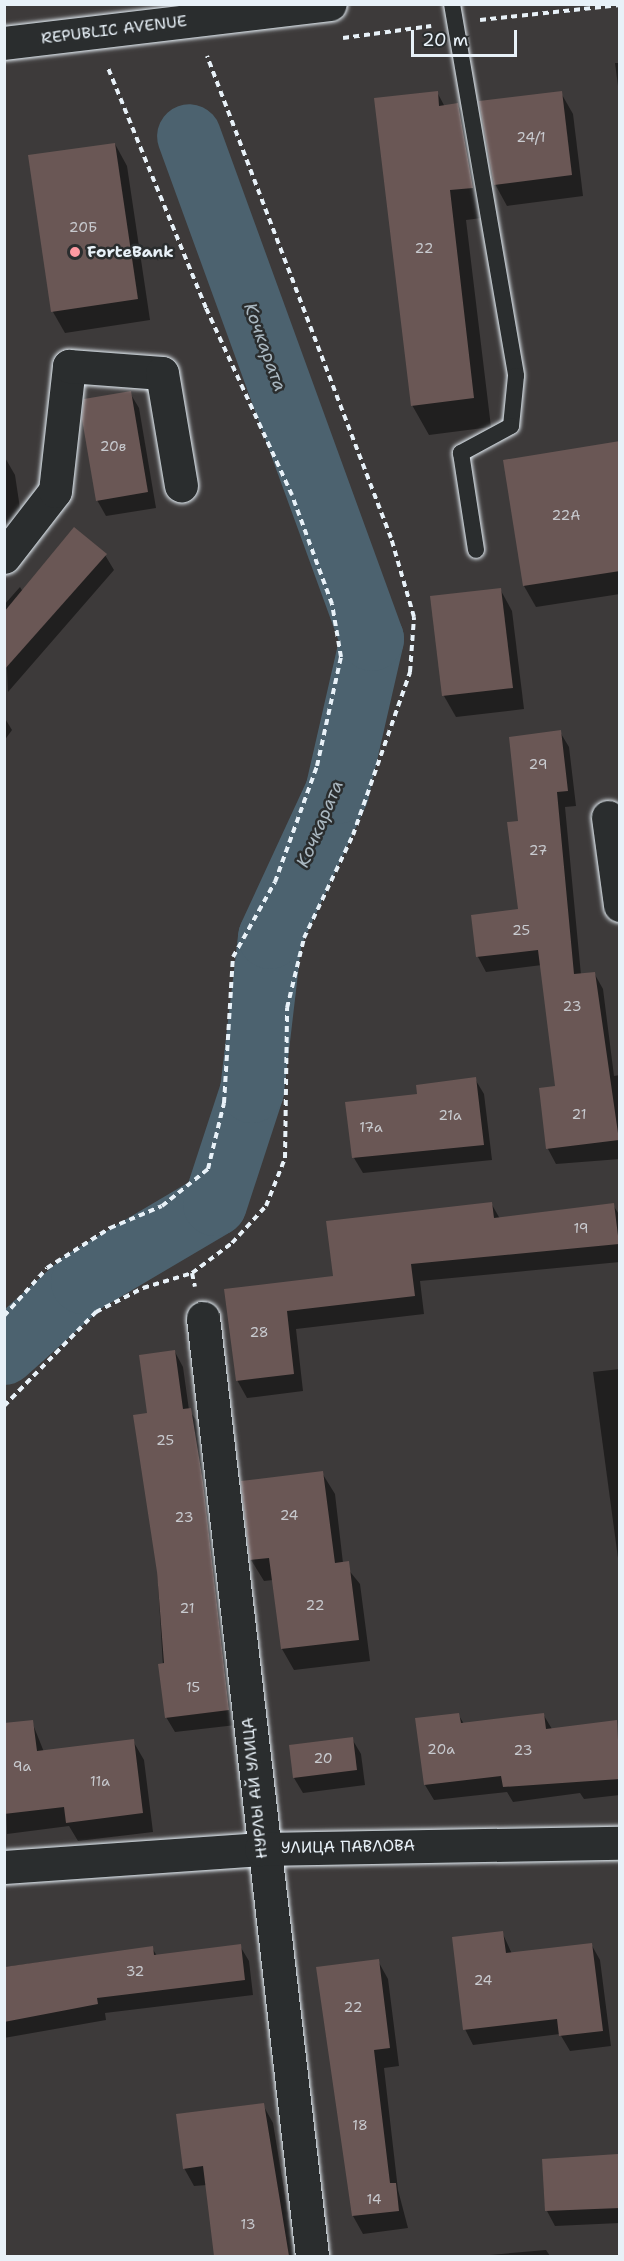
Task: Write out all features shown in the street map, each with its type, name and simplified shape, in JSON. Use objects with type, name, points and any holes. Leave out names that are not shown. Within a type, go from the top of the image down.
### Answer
[{"type":"street","name":"REPUBLIC AVENUE","points":[[4,43],[330,4]]},
{"type":"street","points":[[4,557],[55,491],[69,366],[162,372],[181,485]]},
{"type":"street","points":[[608,817],[620,905]]},
{"type":"street","name":"НУРЛЫ АЙ УЛИЦА","points":[[203,1318],[261,1849],[312,2256]]},
{"type":"street","name":"УЛИЦА ПАВЛОВА","points":[[4,1867],[261,1849],[620,1843]]},
{"type":"lane","points":[[452,4],[516,376],[511,426],[461,453],[476,550]]},
{"type":"path","points":[[4,1406],[96,1312],[142,1288],[192,1273],[232,1244],[266,1206],[285,1158],[287,1008],[304,938],[353,835],[410,672],[414,617],[391,538],[207,56]]},
{"type":"path","points":[[4,1316],[47,1268],[110,1228],[162,1206],[208,1169],[224,1103],[233,957],[275,882],[316,766],[341,657],[332,604],[292,495],[206,308],[108,68]]},
{"type":"building","points":[[438,91],[439,106],[458,103],[473,188],[450,190],[474,398],[411,406],[374,98]]},
{"type":"building","points":[[562,91],[572,175],[494,185],[479,101]]},
{"type":"building","points":[[115,143],[138,299],[51,312],[28,155]]},
{"type":"building","points":[[131,391],[148,492],[96,501],[82,419],[84,399]]},
{"type":"building","points":[[620,441],[620,571],[523,586],[503,460]]},
{"type":"building","points":[[74,527],[107,554],[4,670],[4,612]]},
{"type":"building","points":[[501,588],[513,688],[442,696],[430,596]]},
{"type":"building","points":[[561,730],[568,791],[557,792],[574,974],[595,972],[619,1140],[546,1149],[539,1088],[555,1086],[538,950],[476,957],[471,915],[518,909],[507,822],[518,821],[509,737]]},
{"type":"building","points":[[476,1077],[484,1145],[352,1158],[345,1102],[417,1094],[416,1085]]},
{"type":"building","points":[[492,1202],[494,1218],[614,1203],[619,1244],[411,1264],[415,1296],[287,1311],[294,1374],[236,1381],[224,1289],[333,1276],[326,1221]]},
{"type":"building","points":[[175,1350],[183,1409],[191,1408],[203,1482],[229,1710],[165,1718],[158,1664],[164,1663],[157,1572],[133,1415],[147,1413],[139,1355]]},
{"type":"building","points":[[323,1471],[335,1563],[349,1561],[359,1640],[281,1649],[269,1558],[250,1560],[241,1481]]},
{"type":"building","points":[[459,1713],[461,1723],[544,1713],[546,1729],[617,1720],[620,1779],[503,1787],[501,1776],[424,1785],[415,1718]]},
{"type":"building","points":[[33,1720],[37,1751],[134,1739],[143,1813],[66,1823],[64,1807],[4,1814],[4,1723]]},
{"type":"building","points":[[353,1737],[357,1770],[293,1778],[289,1745]]},
{"type":"building","points":[[503,1931],[506,1953],[592,1943],[603,2031],[559,2036],[557,2019],[463,2030],[452,1937]]},
{"type":"building","points":[[241,1944],[245,1980],[97,1998],[98,2004],[4,2022],[4,1967],[153,1946],[154,1955]]},
{"type":"building","points":[[379,1959],[390,2048],[374,2050],[390,2183],[396,2183],[399,2211],[352,2216],[316,1967]]},
{"type":"building","points":[[264,2103],[289,2256],[214,2256],[203,2166],[183,2169],[176,2114]]},
{"type":"building","points":[[618,2154],[620,2208],[545,2211],[542,2159]]},
{"type":"waterway","name":"Кочкарата","points":[[4,1353],[83,1282],[215,1204],[252,1091],[270,937],[337,792],[372,639],[189,136]]},
{"type":"place","name":"ForteBank","points":[[75,252]]}]
